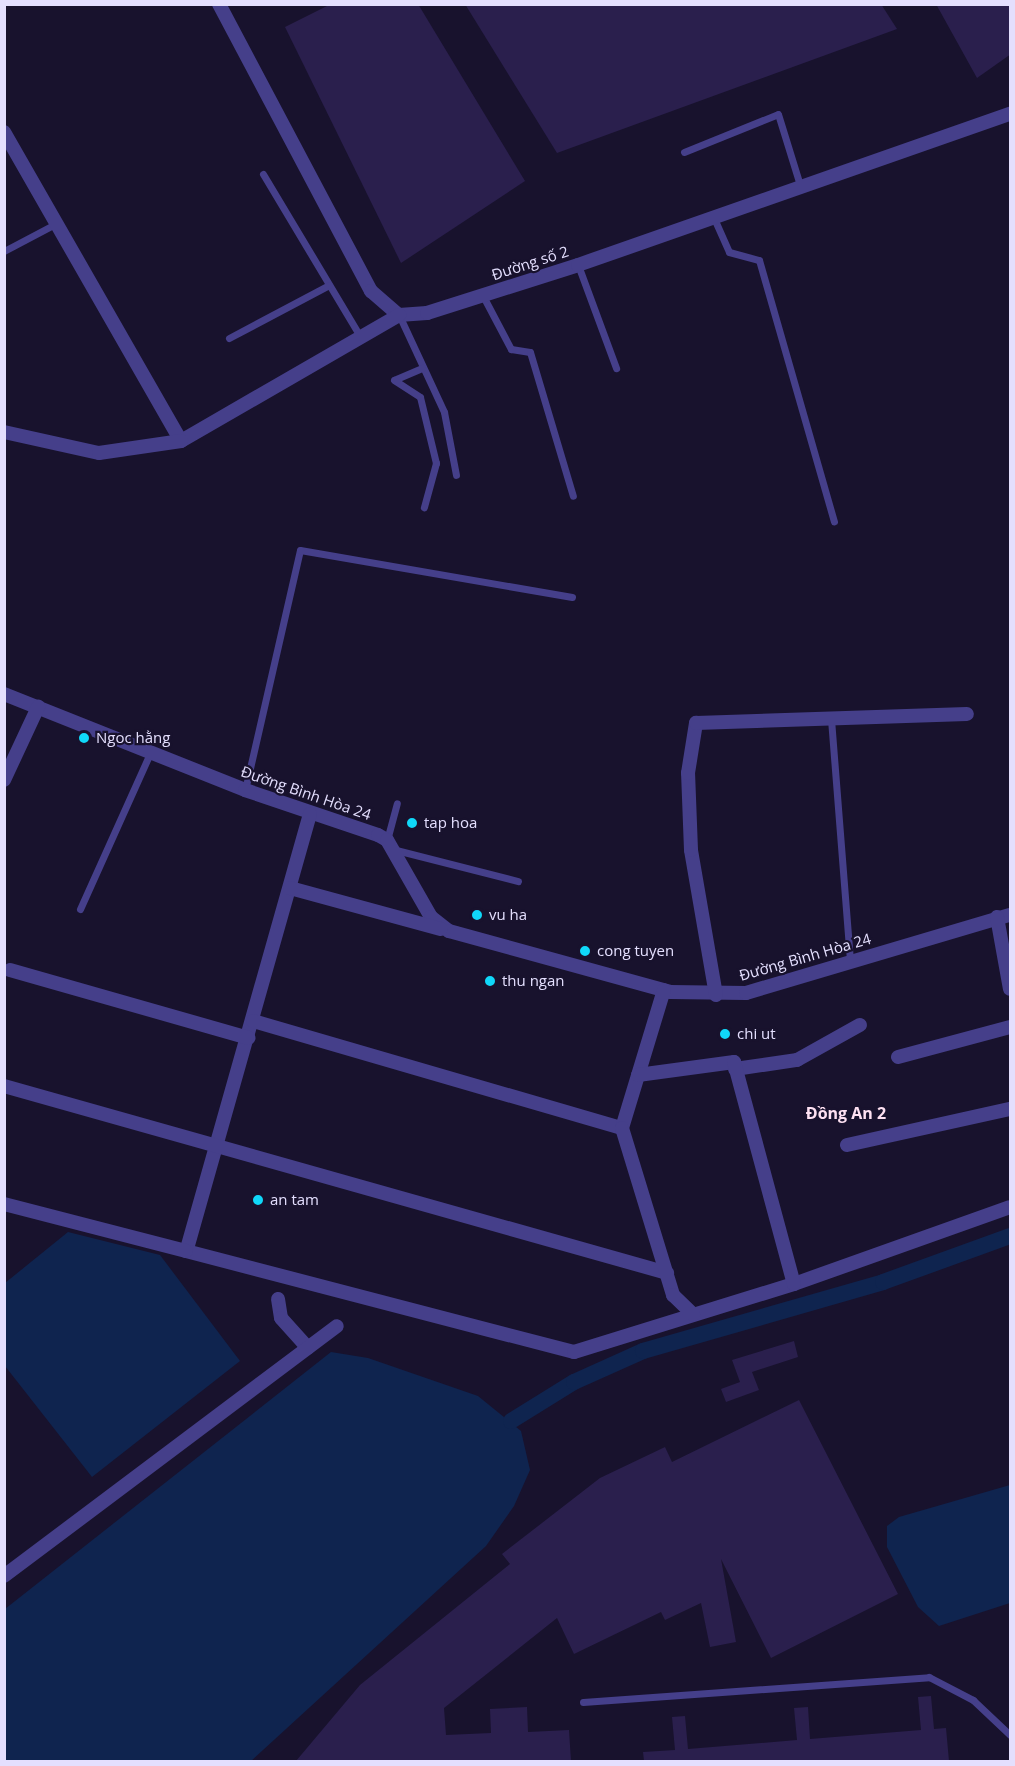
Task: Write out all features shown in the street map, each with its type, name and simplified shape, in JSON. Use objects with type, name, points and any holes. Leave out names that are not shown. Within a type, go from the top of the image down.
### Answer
[{"type":"street","points":[[4,432],[99,453],[181,441],[399,315],[370,291],[219,4]]},
{"type":"street","name":"Đường số 2","points":[[399,315],[427,313],[578,265],[801,185],[1011,114]]},
{"type":"street","points":[[4,132],[181,441]]},
{"type":"street","name":"Đường Bình Hòa 24","points":[[4,694],[388,845],[431,917],[449,931],[664,990],[716,995],[746,993],[1004,916]]},
{"type":"street","points":[[4,780],[38,707]]},
{"type":"street","points":[[716,995],[691,850],[688,773],[696,723],[967,714]]},
{"type":"street","points":[[186,1251],[218,1148],[310,814]]},
{"type":"street","points":[[290,888],[449,931]]},
{"type":"street","points":[[1004,916],[1011,988]]},
{"type":"street","points":[[10,970],[248,1038]]},
{"type":"street","points":[[664,990],[622,1128],[673,1295],[693,1314]]},
{"type":"street","points":[[253,1021],[622,1128]]},
{"type":"street","points":[[735,1069],[797,1060],[860,1025]]},
{"type":"street","points":[[898,1057],[1011,1027]]},
{"type":"street","points":[[638,1075],[734,1062],[794,1284]]},
{"type":"street","points":[[4,1086],[667,1274]]},
{"type":"street","points":[[847,1145],[1011,1109]]},
{"type":"street","points":[[4,1204],[574,1352],[794,1284],[1011,1207]]},
{"type":"street","points":[[278,1299],[281,1318],[308,1348]]},
{"type":"street","points":[[4,1576],[337,1326]]},
{"type":"lane","points":[[684,152],[778,114],[801,185]]},
{"type":"lane","points":[[263,174],[360,336]]},
{"type":"lane","points":[[713,216],[729,252],[759,260],[834,521]]},
{"type":"lane","points":[[4,251],[57,223]]},
{"type":"lane","points":[[578,265],[616,368]]},
{"type":"lane","points":[[229,338],[329,285]]},
{"type":"lane","points":[[483,296],[511,349],[530,352],[573,496]]},
{"type":"lane","points":[[399,315],[444,412],[456,475]]},
{"type":"lane","points":[[422,368],[394,380],[420,397],[433,452],[435,463],[424,507]]},
{"type":"lane","points":[[245,790],[300,550],[572,597]]},
{"type":"lane","points":[[831,719],[850,962]]},
{"type":"lane","points":[[80,909],[150,752]]},
{"type":"lane","points":[[397,803],[388,845],[518,881]]},
{"type":"lane","points":[[584,1702],[928,1677],[973,1700],[1011,1735]]},
{"type":"water","points":[[68,1232],[160,1255],[240,1361],[92,1477],[5,1366],[5,1283]]},
{"type":"water","points":[[331,1352],[368,1358],[478,1396],[521,1431],[530,1470],[514,1506],[486,1546],[251,1761],[5,1761],[5,1609]]},
{"type":"water","points":[[1010,1485],[1010,1603],[939,1626],[918,1607],[887,1547],[887,1526],[899,1517]]},
{"type":"building","points":[[331,4],[418,4],[525,181],[401,263],[285,27]]},
{"type":"building","points":[[465,4],[881,4],[897,29],[557,153]]},
{"type":"building","points":[[936,4],[1011,4],[1011,54],[977,78]]},
{"type":"building","points":[[794,1341],[798,1357],[752,1372],[759,1390],[726,1402],[721,1389],[740,1382],[732,1360]]},
{"type":"building","points":[[799,1400],[898,1594],[771,1658],[721,1559],[736,1642],[710,1647],[701,1603],[665,1620],[661,1612],[574,1654],[557,1618],[444,1708],[446,1735],[491,1733],[490,1709],[527,1707],[528,1732],[569,1730],[571,1761],[296,1761],[360,1685],[510,1564],[502,1554],[600,1478],[665,1447],[672,1462]]},
{"type":"building","points":[[931,1696],[934,1729],[946,1728],[949,1761],[644,1761],[643,1752],[675,1750],[672,1717],[685,1716],[688,1749],[797,1740],[794,1708],[808,1707],[810,1739],[921,1730],[918,1697]]},
{"type":"waterway","points":[[511,1421],[574,1382],[643,1351],[883,1282],[1010,1236]]},
{"type":"place","name":"Ngoc hằng","points":[[84,738]]},
{"type":"place","name":"tap hoa","points":[[412,823]]},
{"type":"place","name":"vu ha","points":[[477,915]]},
{"type":"place","name":"cong tuyen","points":[[585,951]]},
{"type":"place","name":"thu ngan","points":[[490,981]]},
{"type":"place","name":"chi ut","points":[[725,1034]]},
{"type":"place","name":"an tam","points":[[258,1200]]},
{"type":"district","name":"Đồng An 2","points":[[846,1113]]}]
